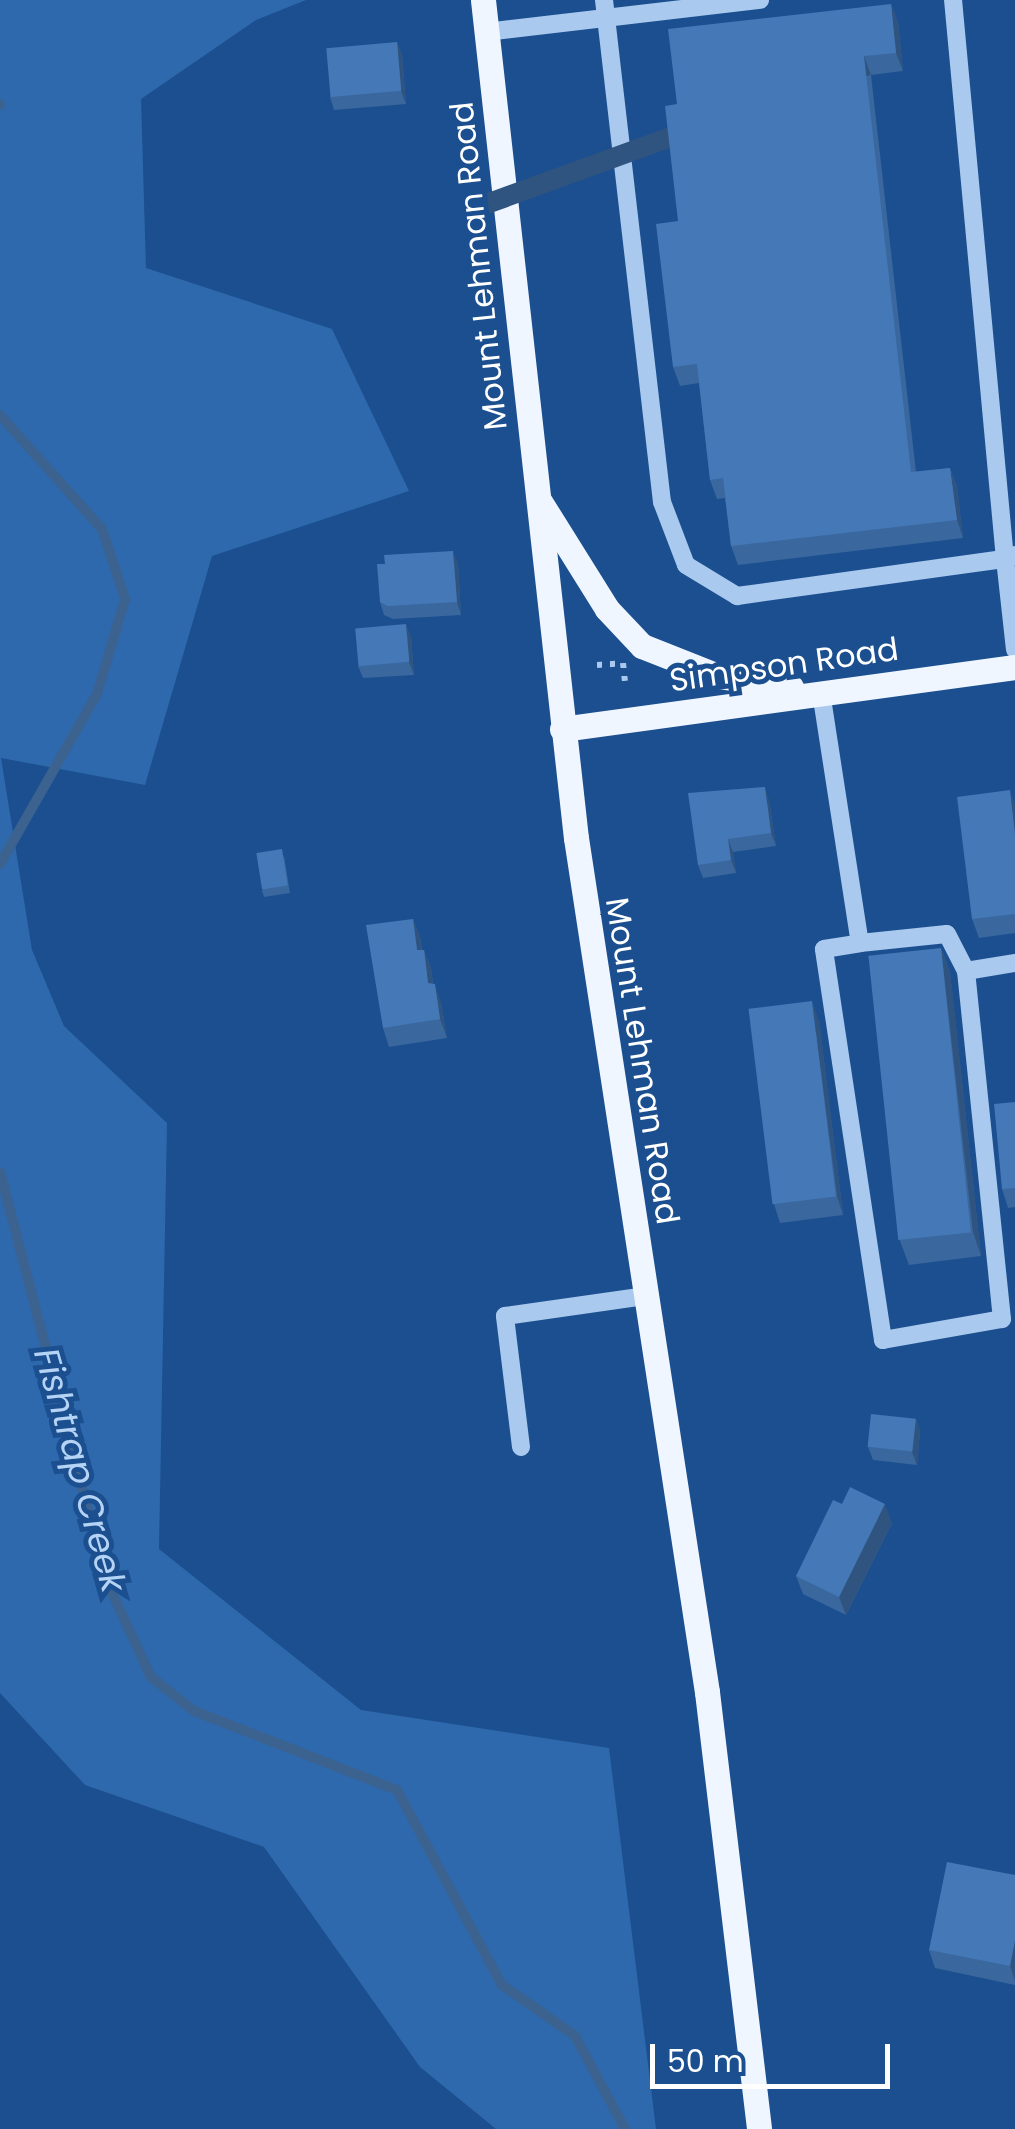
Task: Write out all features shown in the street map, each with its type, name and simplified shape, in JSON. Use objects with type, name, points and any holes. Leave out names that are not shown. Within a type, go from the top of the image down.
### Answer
[{"type":"main road","name":"Mount Lehman Road","points":[[483,0],[562,728],[707,1692],[759,2129]]},
{"type":"main road","points":[[536,495],[607,609],[642,646],[718,676],[821,692]]},
{"type":"main road","name":"Simpson Road","points":[[562,728],[1015,668]]},
{"type":"lane","points":[[486,32],[605,9],[760,0]]},
{"type":"lane","points":[[953,0],[1010,557],[1015,649]]},
{"type":"lane","points":[[605,9],[662,502],[686,565],[737,596],[1010,557]]},
{"type":"lane","points":[[821,692],[860,943]]},
{"type":"lane","points":[[947,934],[966,971],[1002,1319],[883,1340],[824,949],[860,943],[947,934]]},
{"type":"lane","points":[[966,971],[1015,963]]},
{"type":"lane","points":[[521,1447],[505,1316],[645,1296]]},
{"type":"path","points":[[597,666],[623,663],[625,681]]},
{"type":"shaded area","points":[[0,0],[306,0],[256,20],[141,99],[146,268],[332,329],[409,491],[212,556],[145,785],[1,758],[32,950],[64,1026],[167,1123],[159,1549],[361,1710],[609,1748],[656,2129],[496,2129],[420,2067],[264,1847],[85,1785],[0,1693]]},
{"type":"building","points":[[891,4],[896,53],[864,56],[911,472],[950,468],[957,520],[731,546],[723,478],[710,480],[697,364],[673,367],[656,224],[678,221],[665,106],[677,104],[668,29]]},
{"type":"building","points":[[397,42],[401,91],[331,97],[326,48]]},
{"type":"building","points":[[453,551],[457,602],[388,606],[380,602],[377,564],[385,564],[384,555]]},
{"type":"building","points":[[406,624],[409,662],[359,666],[355,628]]},
{"type":"building","points":[[765,787],[771,833],[728,839],[731,860],[698,865],[688,793]]},
{"type":"building","points":[[1010,790],[1015,835],[1015,914],[972,919],[957,797]]},
{"type":"building","points":[[282,849],[288,886],[262,890],[256,853]]},
{"type":"building","points":[[413,919],[417,950],[424,950],[428,983],[435,984],[440,1019],[383,1028],[366,925]]},
{"type":"building","points":[[941,948],[971,1232],[898,1240],[868,956]]},
{"type":"building","points":[[812,1001],[836,1197],[772,1204],[748,1009]]},
{"type":"building","points":[[1015,1102],[1015,1188],[1002,1189],[994,1104]]},
{"type":"building","points":[[871,1414],[916,1419],[912,1452],[868,1447]]},
{"type":"building","points":[[850,1487],[885,1504],[839,1597],[796,1576],[833,1500],[842,1504]]},
{"type":"building","points":[[947,1862],[1015,1875],[1015,1940],[1010,1966],[929,1950]]},
{"type":"waterway","name":"Fishtrap Creek","points":[[0,415],[102,529],[125,599],[97,694],[0,864]]},
{"type":"waterway","name":"Fishtrap Creek","points":[[0,1172],[106,1580],[151,1677],[194,1711],[397,1790],[502,1985],[575,2036],[625,2129]]}]
